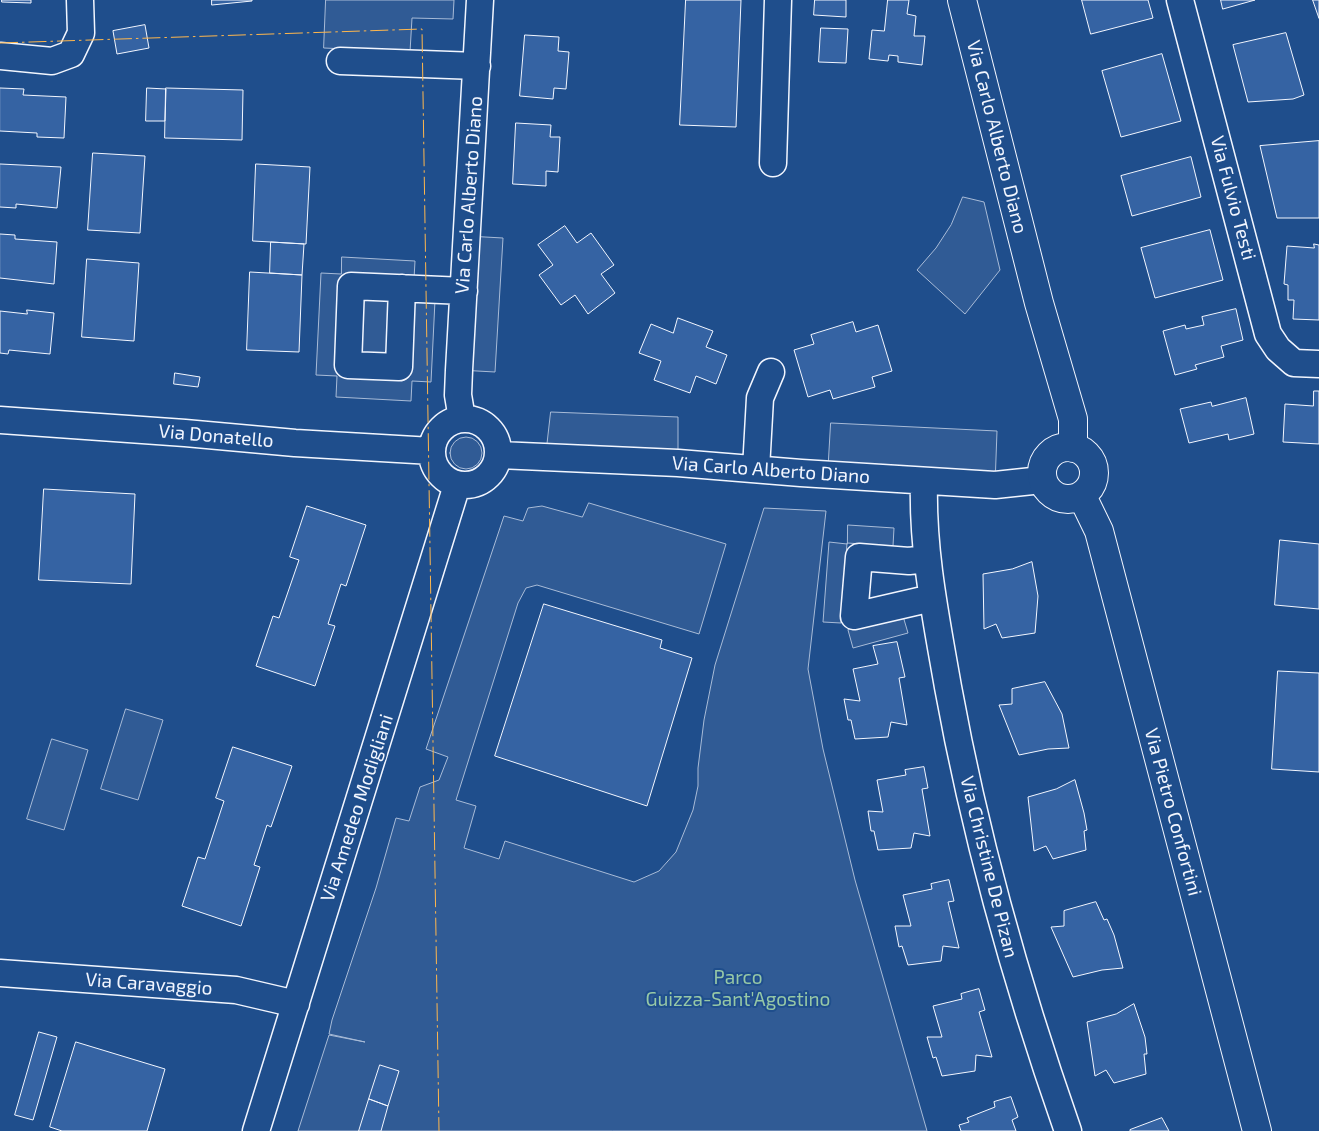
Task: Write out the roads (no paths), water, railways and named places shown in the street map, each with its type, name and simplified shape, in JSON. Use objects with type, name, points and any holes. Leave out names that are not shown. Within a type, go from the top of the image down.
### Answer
[{"type":"main road","name":"Via Carlo Alberto Diano","points":[[962,0],[1040,303],[1074,419],[1073,448]]},
{"type":"main road","points":[[1073,448],[1088,456],[1093,464],[1093,482],[1082,496],[1066,500],[1058,498],[1046,488],[1042,480],[1042,471],[1049,456],[1056,450],[1073,448]]},
{"type":"main road","name":"Via Pietro Confortini","points":[[1082,496],[1099,531],[1257,1131]]},
{"type":"street","points":[[0,56],[52,61],[72,54],[81,33],[80,0]]},
{"type":"street","name":"Via Carlo Alberto Diano","points":[[462,419],[458,395],[480,0]]},
{"type":"street","points":[[773,163],[778,0]]},
{"type":"street","name":"Via Fulvio Testi","points":[[1180,0],[1268,334],[1278,349],[1294,363],[1319,364]]},
{"type":"street","points":[[340,61],[477,66]]},
{"type":"street","points":[[402,288],[464,291]]},
{"type":"street","points":[[756,469],[760,398],[771,372]]},
{"type":"street","points":[[462,419],[474,420],[484,425],[492,432],[498,443],[499,455],[492,473],[485,480],[476,484],[457,485],[446,480],[438,472],[433,462],[432,451],[434,442],[444,426],[462,419]]},
{"type":"street","name":"Via Donatello","points":[[0,420],[185,432],[295,443],[432,451]]},
{"type":"street","name":"Via Carlo Alberto Diano","points":[[499,455],[678,463],[995,485],[1042,480]]},
{"type":"street","name":"Via Christine De Pizan","points":[[924,481],[926,559],[964,774],[990,883],[1032,1028],[1068,1131]]},
{"type":"street","name":"Via Amedeo Modigliani","points":[[256,1131],[457,485]]},
{"type":"street","points":[[926,559],[909,561],[859,558],[854,616],[932,598]]},
{"type":"street","name":"Via Caravaggio","points":[[0,973],[236,990],[296,1004]]},
{"type":"park label","name":"Parco Guizza-Sant'Agostino","points":[[738,989]]}]
